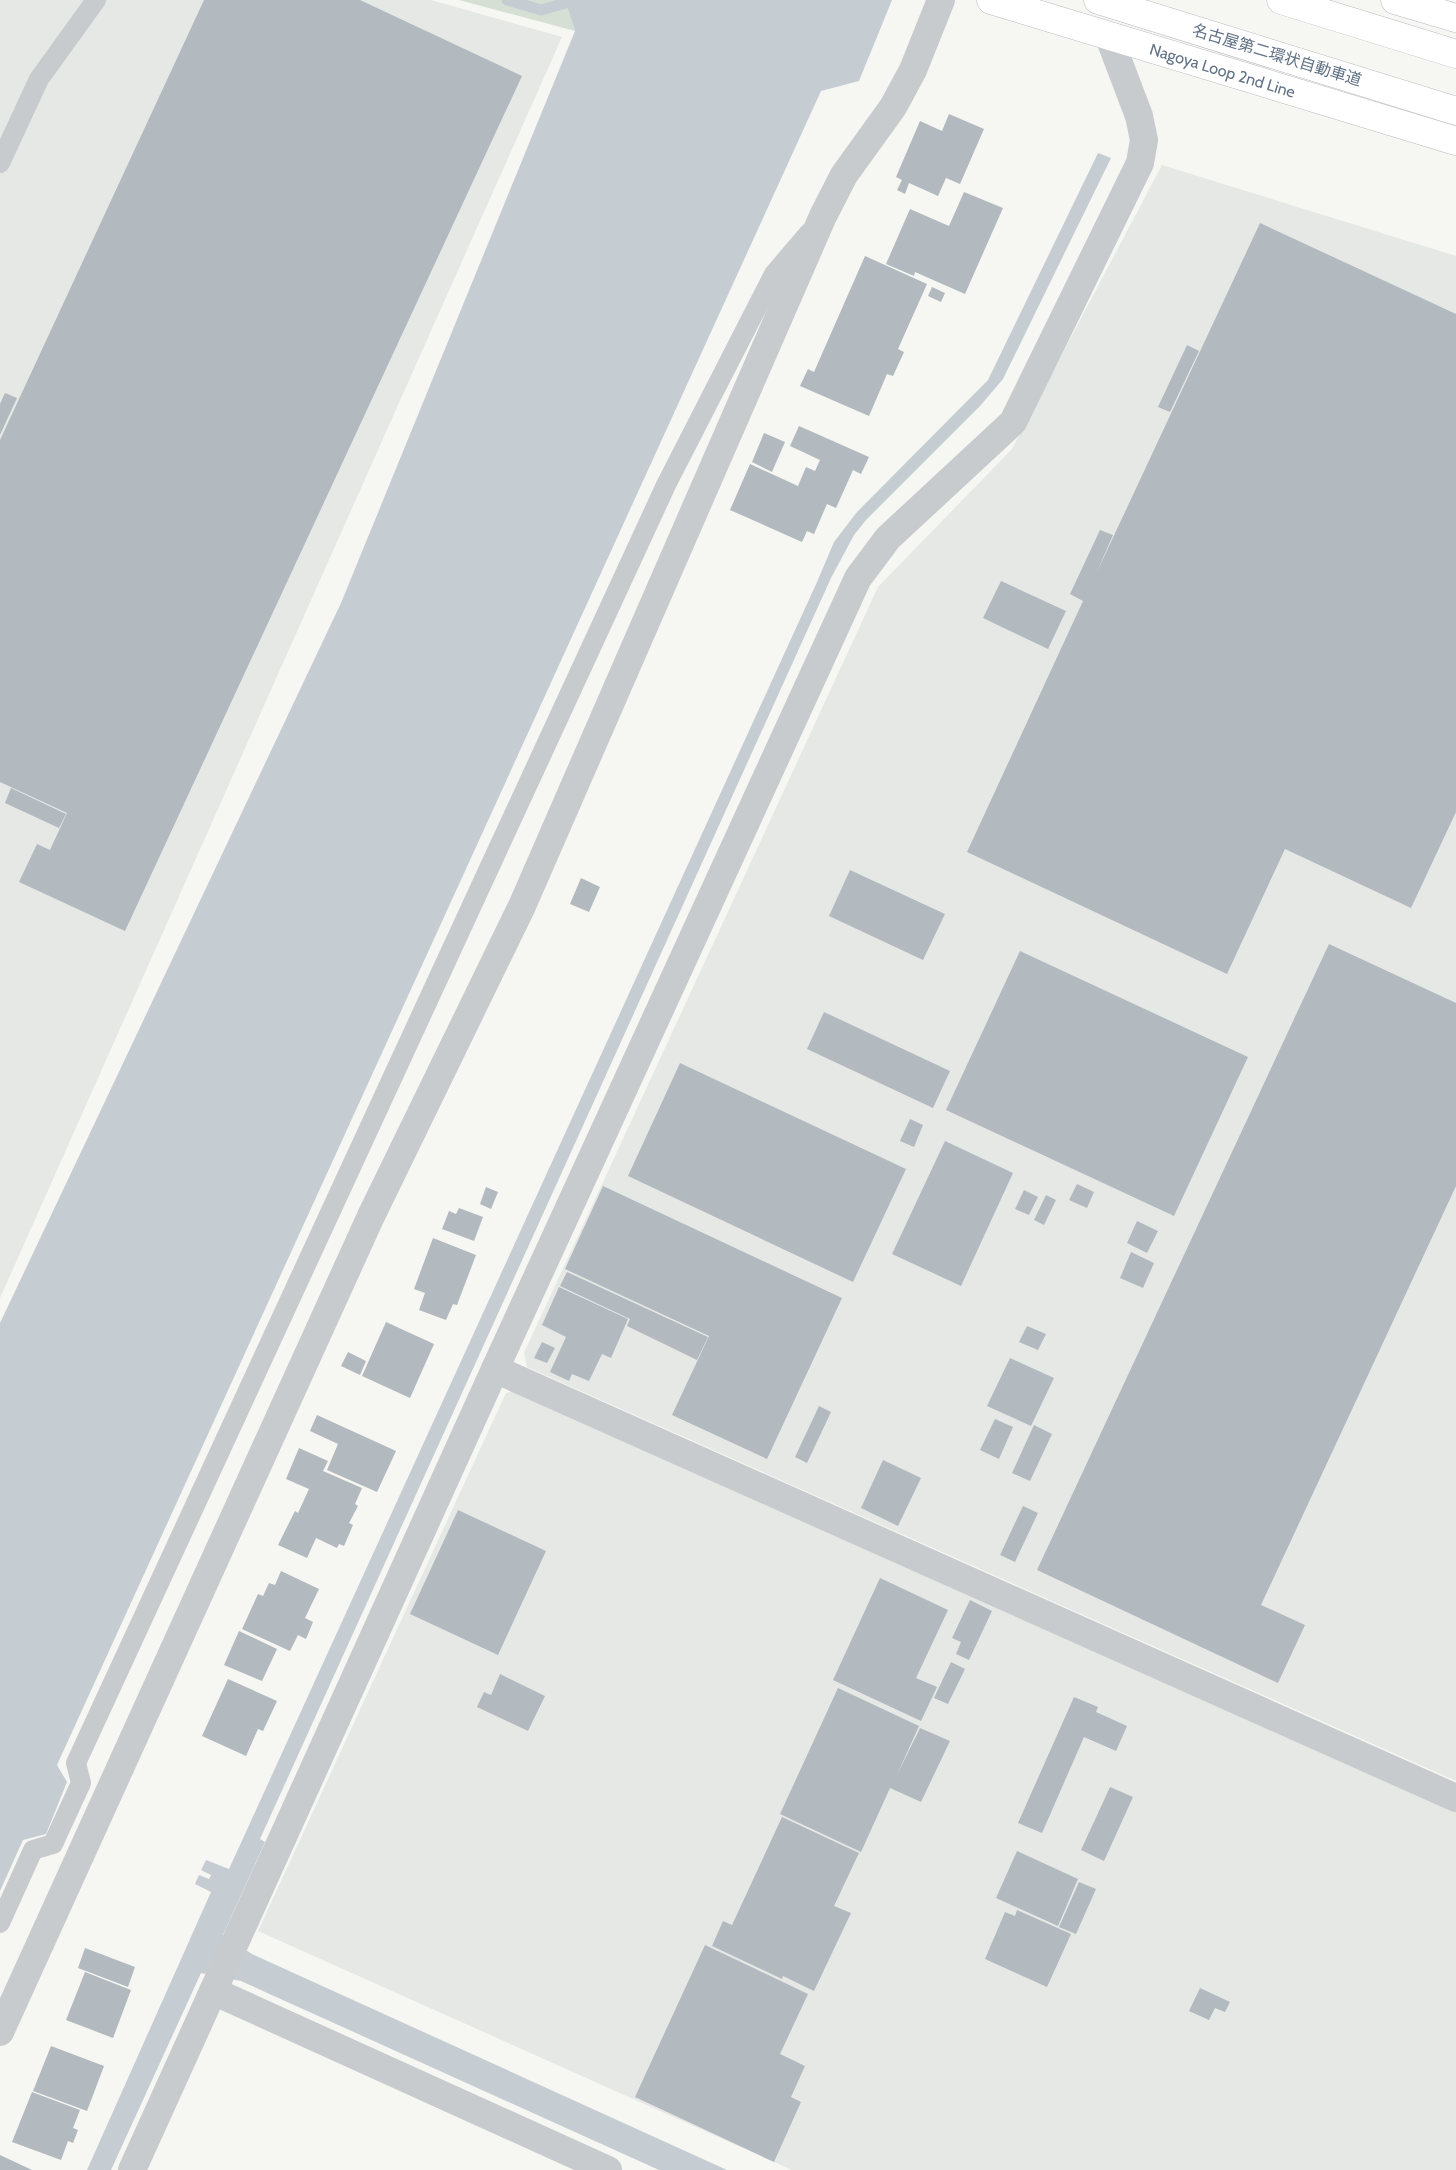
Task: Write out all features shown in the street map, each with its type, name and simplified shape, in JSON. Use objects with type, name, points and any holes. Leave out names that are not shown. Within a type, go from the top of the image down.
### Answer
[{"type":"highway","name":"Nagoya Loop 2nd Line","points":[[991,0],[1456,141]]},
{"type":"highway","name":"名古屋第二環状自動車道","points":[[1098,0],[1456,111]]},
{"type":"highway","points":[[1281,0],[1456,54]]},
{"type":"highway","points":[[1395,0],[1456,18]]},
{"type":"street","points":[[0,2032],[371,1216],[522,906],[823,216],[844,175],[893,107],[913,70],[941,0]]},
{"type":"street","points":[[132,2170],[495,1369],[858,578],[888,538],[1013,422],[1140,162],[1144,140],[1139,116],[1109,37]]},
{"type":"street","points":[[495,1369],[1456,1798]]},
{"type":"street","points":[[213,1991],[608,2170]]},
{"type":"lane","points":[[0,163],[39,79],[96,0]]},
{"type":"lane","points":[[0,1923],[32,1850],[53,1844],[81,1782],[76,1763],[666,485],[774,274],[823,216]]},
{"type":"shaded area","points":[[0,0],[431,0],[562,37],[0,1298]]},
{"type":"shaded area","points":[[459,0],[570,0],[566,3],[575,31]]},
{"type":"shaded area","points":[[570,0],[892,0],[859,81],[821,91],[57,1765],[67,1782],[46,1834],[23,1840],[0,1891],[0,1323],[341,603],[575,31],[566,3]]},
{"type":"shaded area","points":[[1098,153],[1111,158],[1003,379],[980,406],[866,520],[854,535],[831,578],[260,1839],[265,1842],[223,1935],[252,1954],[727,2170],[659,2170],[241,1981],[201,1973],[111,2170],[87,2170],[211,1892],[195,1884],[199,1875],[209,1879],[211,1875],[201,1870],[206,1860],[229,1869],[834,542],[857,512],[988,380]]},
{"type":"shaded area","points":[[1162,165],[1456,256],[1456,1781],[527,1367],[524,1353],[878,587],[1012,449]]},
{"type":"shaded area","points":[[515,1390],[1456,1812],[1456,2170],[792,2170],[258,1931],[506,1393]]},
{"type":"building","points":[[204,0],[360,0],[522,76],[125,931],[19,882],[37,844],[50,850],[67,813],[0,782],[0,440]]},
{"type":"building","points":[[949,114],[984,129],[960,184],[946,178],[938,196],[909,183],[905,194],[897,190],[902,180],[896,177],[920,121],[942,131]]},
{"type":"building","points":[[964,192],[1003,208],[965,294],[915,272],[914,276],[886,264],[910,209],[949,226]]},
{"type":"building","points":[[1260,223],[1456,314],[1456,812],[1411,908],[1285,849],[1227,974],[967,852],[1083,601],[1070,594],[1100,530],[1113,535],[1096,574]]},
{"type":"building","points":[[865,256],[927,284],[898,349],[904,352],[893,376],[887,374],[869,416],[800,386],[808,369],[814,372]]},
{"type":"building","points":[[932,287],[945,293],[941,302],[928,296]]},
{"type":"building","points":[[1187,345],[1199,351],[1170,412],[1158,407]]},
{"type":"building","points":[[5,393],[17,398],[0,435],[0,404]]},
{"type":"building","points":[[799,426],[869,457],[861,474],[853,470],[836,508],[827,504],[814,534],[807,531],[802,542],[730,510],[750,464],[798,486],[806,467],[815,471],[820,460],[790,446]]},
{"type":"building","points":[[764,433],[785,442],[772,472],[752,462]]},
{"type":"building","points":[[1001,581],[1066,611],[1048,649],[983,618]]},
{"type":"building","points":[[11,788],[66,814],[59,828],[5,803]]},
{"type":"building","points":[[850,870],[945,914],[923,960],[829,916]]},
{"type":"building","points":[[581,878],[600,887],[589,912],[570,904]]},
{"type":"building","points":[[1329,944],[1456,1003],[1456,1186],[1261,1605],[1305,1625],[1278,1683],[1037,1570]]},
{"type":"building","points":[[1020,951],[1248,1057],[1174,1216],[946,1110]]},
{"type":"building","points":[[824,1012],[950,1071],[933,1108],[807,1049]]},
{"type":"building","points":[[680,1063],[906,1169],[853,1282],[628,1176]]},
{"type":"building","points":[[910,1119],[923,1125],[914,1147],[900,1141]]},
{"type":"building","points":[[945,1141],[1013,1173],[961,1286],[892,1254]]},
{"type":"building","points":[[1077,1184],[1094,1192],[1087,1208],[1069,1200]]},
{"type":"building","points":[[603,1186],[842,1298],[767,1459],[672,1415],[709,1336],[565,1269]]},
{"type":"building","points":[[486,1187],[498,1192],[491,1209],[480,1204]]},
{"type":"building","points":[[1024,1190],[1038,1197],[1029,1215],[1015,1209]]},
{"type":"building","points":[[1046,1195],[1056,1200],[1044,1225],[1034,1220]]},
{"type":"building","points":[[459,1208],[483,1217],[474,1241],[442,1229],[449,1211],[456,1214]]},
{"type":"building","points":[[1137,1221],[1158,1231],[1147,1253],[1127,1243]]},
{"type":"building","points":[[433,1238],[476,1255],[457,1305],[453,1304],[446,1320],[419,1310],[425,1293],[414,1289]]},
{"type":"building","points":[[1131,1252],[1154,1263],[1143,1288],[1120,1278]]},
{"type":"building","points":[[567,1272],[708,1337],[697,1360],[627,1326],[630,1319],[560,1286]]},
{"type":"building","points":[[559,1287],[628,1319],[611,1358],[602,1354],[589,1381],[572,1374],[569,1381],[550,1372],[566,1337],[542,1325]]},
{"type":"building","points":[[386,1322],[434,1344],[410,1398],[362,1376]]},
{"type":"building","points":[[1027,1326],[1046,1334],[1038,1350],[1019,1342]]},
{"type":"building","points":[[542,1342],[555,1348],[547,1363],[534,1358]]},
{"type":"building","points":[[348,1352],[366,1361],[360,1375],[341,1366]]},
{"type":"building","points":[[1010,1358],[1054,1378],[1031,1426],[987,1406]]},
{"type":"building","points":[[819,1406],[831,1412],[807,1463],[795,1457]]},
{"type":"building","points":[[317,1415],[396,1451],[377,1492],[327,1470],[338,1444],[310,1431]]},
{"type":"building","points":[[995,1419],[1013,1427],[999,1459],[980,1450]]},
{"type":"building","points":[[1034,1425],[1052,1434],[1030,1481],[1012,1473]]},
{"type":"building","points":[[299,1448],[328,1461],[323,1471],[362,1488],[355,1504],[358,1506],[349,1523],[353,1525],[344,1546],[339,1544],[337,1548],[316,1538],[307,1558],[278,1545],[295,1511],[298,1513],[309,1489],[286,1479]]},
{"type":"building","points":[[883,1460],[921,1478],[898,1526],[861,1508]]},
{"type":"building","points":[[1023,1506],[1038,1513],[1015,1562],[1000,1555]]},
{"type":"building","points":[[458,1510],[546,1551],[498,1655],[410,1614]]},
{"type":"building","points":[[281,1571],[319,1589],[305,1618],[313,1622],[306,1639],[298,1635],[290,1651],[242,1629],[258,1594],[263,1596],[269,1583],[275,1585]]},
{"type":"building","points":[[880,1578],[948,1610],[916,1678],[937,1687],[921,1721],[833,1680]]},
{"type":"building","points":[[970,1600],[992,1611],[969,1660],[956,1654],[961,1642],[952,1638]]},
{"type":"building","points":[[239,1631],[277,1649],[262,1681],[224,1665]]},
{"type":"building","points":[[951,1662],[965,1669],[948,1704],[934,1698]]},
{"type":"building","points":[[500,1674],[545,1696],[528,1731],[477,1707],[484,1692],[491,1695]]},
{"type":"building","points":[[228,1679],[277,1701],[263,1731],[258,1729],[246,1756],[202,1736]]},
{"type":"building","points":[[838,1688],[919,1726],[896,1777],[920,1728],[950,1741],[921,1802],[890,1788],[861,1852],[780,1814]]},
{"type":"building","points":[[1074,1697],[1098,1707],[1096,1712],[1127,1726],[1116,1751],[1084,1737],[1042,1833],[1018,1823]]},
{"type":"building","points":[[1110,1787],[1133,1797],[1104,1861],[1081,1850]]},
{"type":"building","points":[[782,1817],[859,1853],[834,1906],[851,1913],[814,1991],[783,1976],[782,1979],[712,1946],[723,1921],[732,1925]]},
{"type":"building","points":[[1017,1851],[1078,1879],[1058,1926],[996,1898]]},
{"type":"building","points":[[1079,1882],[1096,1889],[1076,1934],[1059,1927]]},
{"type":"building","points":[[1017,1910],[1071,1934],[1047,1987],[985,1959],[1005,1912],[1015,1916]]},
{"type":"building","points":[[705,1945],[808,1994],[780,2054],[805,2066],[791,2097],[801,2102],[774,2162],[635,2097]]},
{"type":"building","points":[[85,1948],[135,1967],[128,1987],[78,1968]]},
{"type":"building","points":[[85,1972],[131,1990],[113,2038],[66,2020]]},
{"type":"building","points":[[1200,1988],[1230,2002],[1225,2012],[1215,2008],[1209,2020],[1189,2011]]},
{"type":"building","points":[[51,2046],[104,2066],[87,2111],[33,2091]]},
{"type":"building","points":[[32,2092],[80,2110],[73,2128],[78,2130],[73,2143],[68,2141],[61,2160],[12,2142]]},
{"type":"building","points":[[0,2155],[32,2170],[0,2170]]},
{"type":"waterway","points":[[507,0],[541,10],[566,3]]}]
